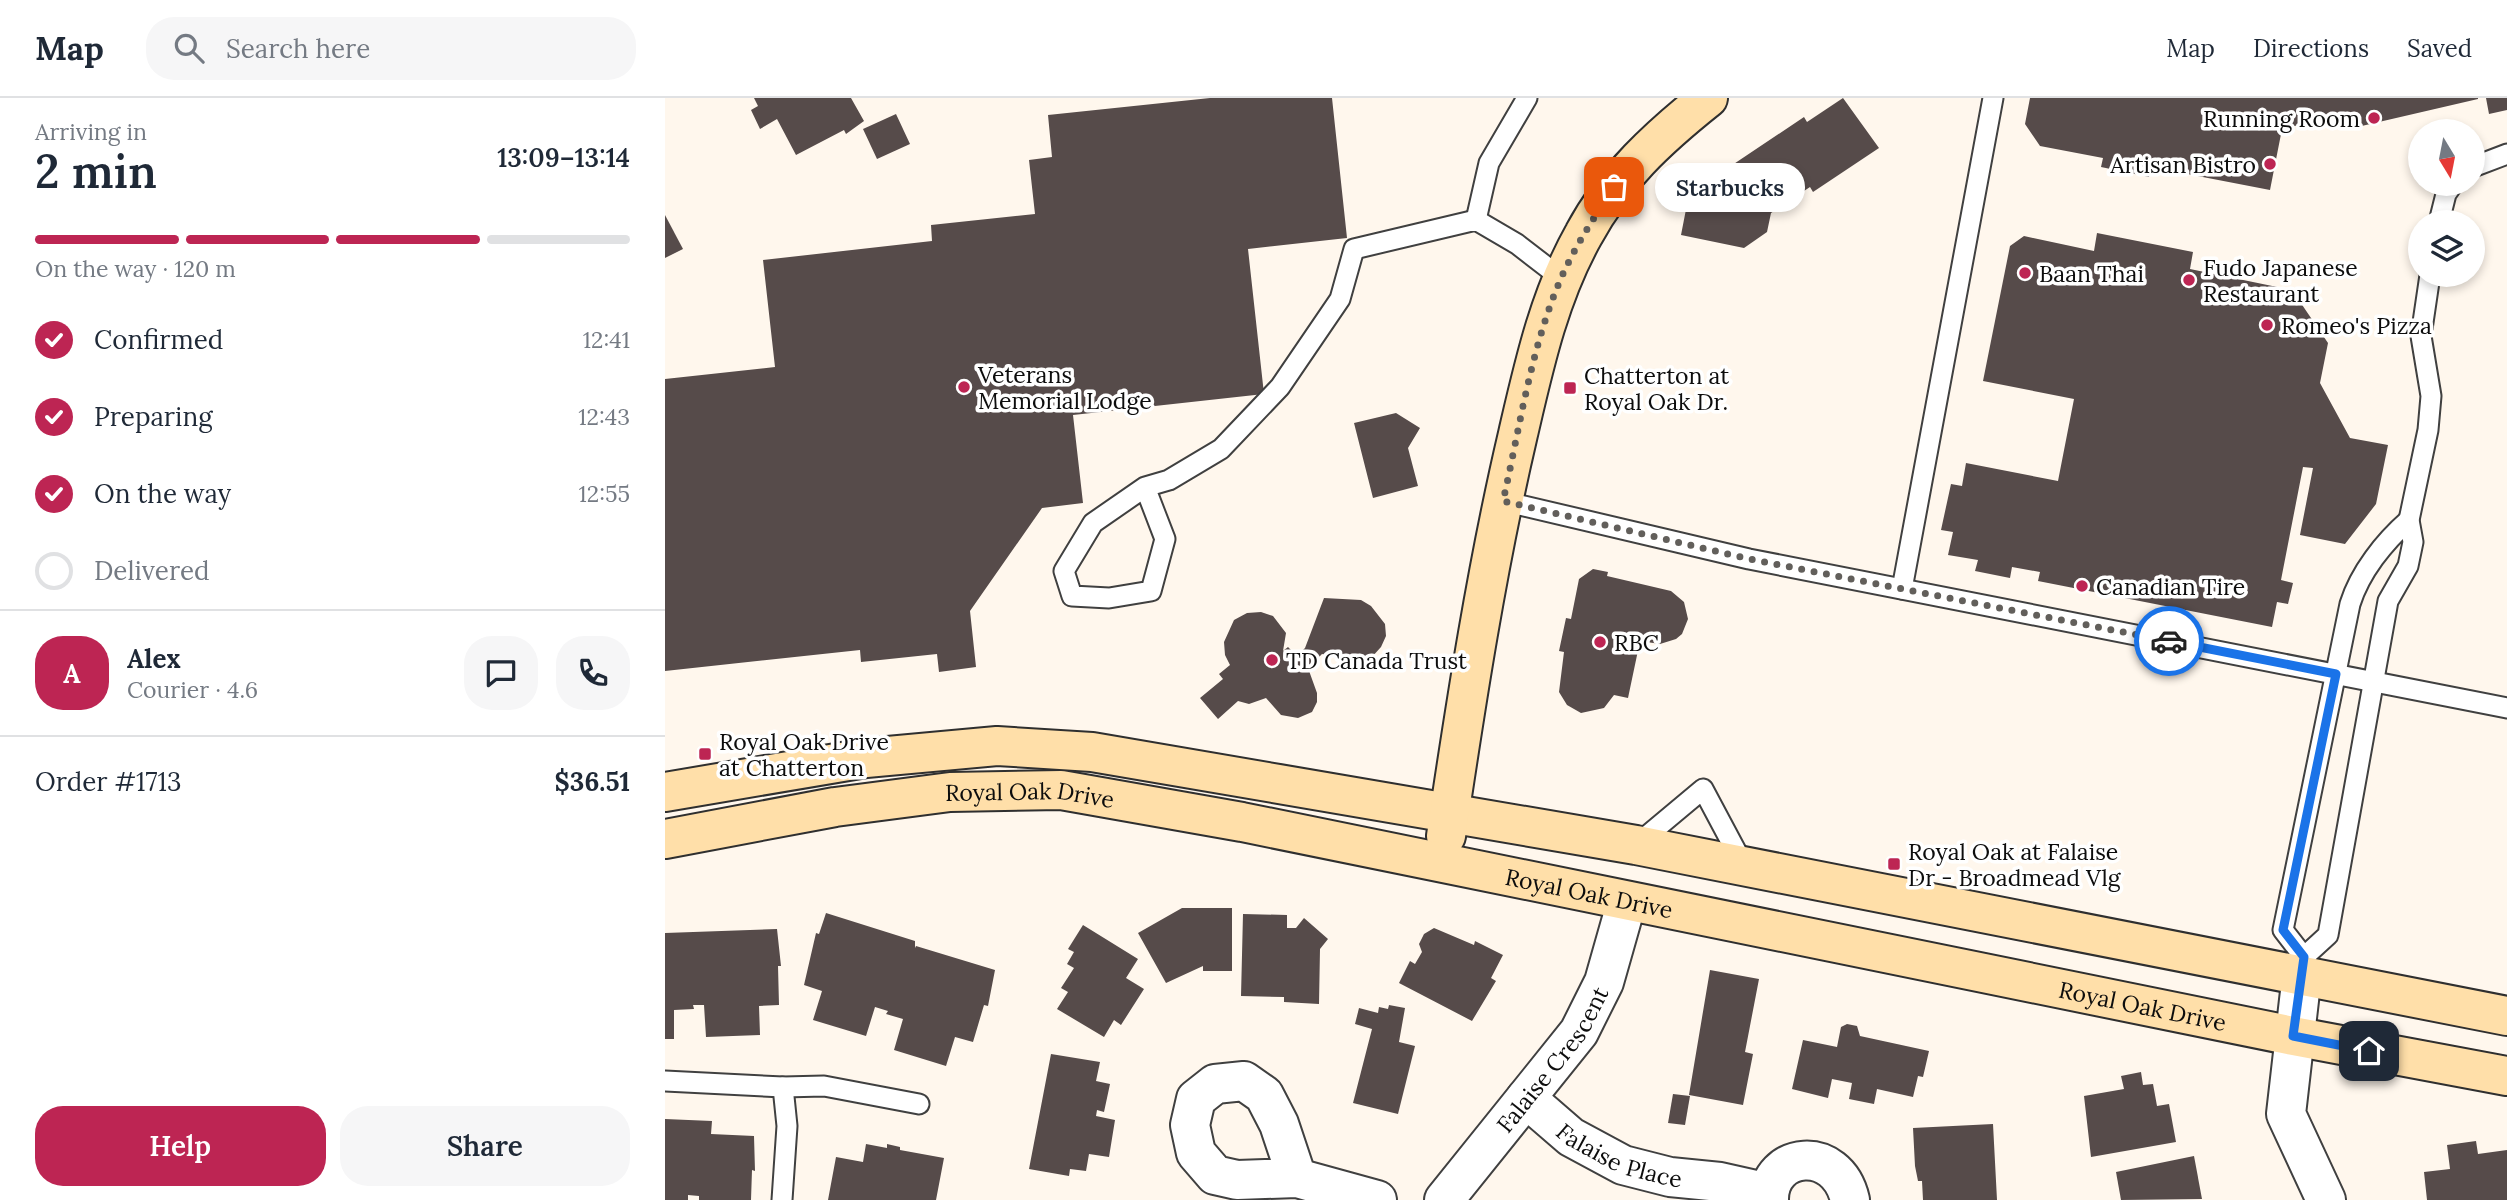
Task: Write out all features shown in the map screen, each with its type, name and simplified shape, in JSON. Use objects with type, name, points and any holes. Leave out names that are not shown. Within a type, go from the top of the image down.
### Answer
[{"type":"main road","points":[[1442,862],[1503,501],[1537,354],[1561,278],[1585,232],[1614,187],[1656,140],[1708,98]]},
{"type":"main road","name":"Royal Oak Drive","points":[[665,792],[866,758],[997,746],[1091,752],[1450,811],[1745,867],[2303,965],[2507,1016]]},
{"type":"main road","name":"Royal Oak Drive","points":[[665,838],[835,807],[950,792],[1061,790],[1242,822],[2293,1036],[2507,1076]]},
{"type":"street","name":"Falaise Crescent","points":[[1444,1200],[1584,1022],[1604,982],[1627,901]]},
{"type":"street","points":[[2303,965],[2286,1114],[2326,1200]]},
{"type":"street","name":"Falaise Place","points":[[1526,1098],[1571,1137],[1623,1164],[1670,1177],[1720,1182],[1769,1197],[1775,1177],[1787,1166],[1804,1160],[1820,1161],[1835,1170],[1846,1183],[1850,1200]]},
{"type":"street","points":[[1297,1178],[1377,1200]]},
{"type":"lane","points":[[1476,220],[1489,163],[1527,98]]},
{"type":"lane","points":[[1902,589],[1993,98]]},
{"type":"lane","points":[[2485,162],[2507,154]]},
{"type":"lane","points":[[1145,487],[1165,539],[1151,591],[1109,598],[1072,596],[1064,571],[1093,523],[1145,487],[1169,480],[1221,449],[1280,387],[1340,299],[1354,249],[1476,220],[1517,244],[1561,278]]},
{"type":"lane","points":[[2409,520],[2388,539],[2354,591],[2283,930],[2303,965],[2328,935],[2388,601],[2408,566],[2413,542],[2409,520],[2431,396],[2421,336],[2428,287]]},
{"type":"lane","points":[[1503,501],[1749,559],[2507,708]]},
{"type":"lane","points":[[1636,845],[1703,789],[1745,867]]},
{"type":"lane","points":[[665,1081],[783,1087],[824,1086],[919,1104]]},
{"type":"lane","points":[[782,1200],[787,1126],[783,1087]]},
{"type":"building","points":[[754,98],[851,98],[864,121],[846,134],[844,130],[796,155],[777,119],[760,129],[751,110],[758,106]]},
{"type":"building","name":"Veterans Memorial Lodge","points":[[1210,98],[1332,98],[1347,238],[1248,249],[1264,394],[1073,415],[1083,503],[1042,508],[970,611],[976,667],[939,672],[937,654],[861,662],[860,650],[665,671],[665,379],[775,367],[763,260],[932,241],[931,225],[1035,214],[1029,160],[1052,157],[1048,115]]},
{"type":"building","points":[[1843,98],[1879,148],[1813,192],[1810,187],[1771,213],[1767,232],[1744,248],[1681,235],[1689,194],[1804,117],[1807,122]]},
{"type":"building","points":[[2030,98],[2478,99],[2353,128],[2350,113],[2282,129],[2270,190],[2151,167],[2149,177],[2101,167],[2103,158],[2040,146],[2025,124]]},
{"type":"building","points":[[2486,98],[2507,98],[2507,110],[2489,114]]},
{"type":"building","points":[[896,114],[910,144],[877,159],[863,129]]},
{"type":"building","points":[[665,215],[683,249],[665,258]]},
{"type":"building","points":[[2097,233],[2193,252],[2190,269],[2292,290],[2328,343],[2320,383],[2350,438],[2388,445],[2376,504],[2345,544],[2300,535],[2313,468],[2303,467],[2281,580],[2293,583],[2288,604],[2277,602],[2272,627],[2038,581],[2040,572],[2012,567],[2010,578],[1975,571],[1978,560],[1948,555],[1953,532],[1941,530],[1951,484],[1962,486],[1966,463],[2058,481],[2074,399],[1983,381],[2010,246],[2024,236],[2094,251]]},
{"type":"building","points":[[1396,413],[1420,428],[1408,448],[1418,486],[1373,498],[1354,423]]},
{"type":"building","name":"RBC","points":[[1593,569],[1608,572],[1607,576],[1671,591],[1684,602],[1688,619],[1682,634],[1676,639],[1660,644],[1640,641],[1628,698],[1614,695],[1604,708],[1581,713],[1567,705],[1559,692],[1564,652],[1559,651],[1566,618],[1571,619],[1579,579]]},
{"type":"building","name":"TD Canada Trust","points":[[1324,598],[1361,600],[1371,606],[1385,624],[1386,636],[1381,647],[1371,658],[1361,662],[1322,654],[1308,668],[1317,693],[1317,702],[1312,712],[1298,718],[1281,715],[1266,698],[1249,704],[1238,701],[1218,719],[1200,698],[1223,679],[1219,674],[1230,665],[1225,655],[1224,642],[1234,620],[1247,613],[1261,612],[1273,616],[1286,633],[1283,651],[1288,647],[1297,656],[1305,648]]},
{"type":"building","points":[[1182,908],[1232,908],[1232,971],[1203,971],[1203,966],[1166,983],[1138,933]]},
{"type":"building","points":[[826,913],[915,941],[915,948],[916,946],[995,970],[988,1006],[984,1005],[973,1042],[955,1037],[946,1066],[894,1050],[903,1019],[886,1014],[888,1011],[875,1007],[866,1036],[813,1020],[822,991],[804,985],[816,933],[819,934]]},
{"type":"building","points":[[1243,914],[1287,915],[1287,928],[1296,928],[1304,918],[1328,939],[1320,949],[1319,1004],[1284,1002],[1284,997],[1241,996]]},
{"type":"building","points":[[1083,925],[1138,959],[1126,978],[1144,989],[1121,1025],[1114,1020],[1104,1037],[1057,1009],[1068,992],[1061,988],[1074,968],[1067,964],[1074,952],[1068,949]]},
{"type":"building","points":[[1434,928],[1474,945],[1475,941],[1503,955],[1491,978],[1496,981],[1472,1021],[1399,983],[1410,961],[1415,964],[1422,952],[1419,944],[1424,934]]},
{"type":"building","points":[[777,929],[781,966],[778,966],[779,1005],[759,1006],[760,1035],[706,1037],[704,1005],[693,1005],[694,1009],[674,1010],[674,1039],[665,1039],[665,933]]},
{"type":"building","points":[[1710,970],[1759,979],[1745,1052],[1753,1054],[1743,1105],[1689,1095]]},
{"type":"building","points":[[1389,1005],[1405,1008],[1399,1042],[1415,1046],[1398,1114],[1353,1103],[1372,1029],[1355,1024],[1359,1008],[1378,1013],[1379,1007],[1388,1009]]},
{"type":"building","points":[[1847,1024],[1857,1026],[1860,1036],[1929,1051],[1923,1077],[1918,1076],[1913,1097],[1877,1089],[1874,1104],[1849,1099],[1852,1083],[1832,1079],[1828,1098],[1792,1089],[1803,1040],[1837,1047],[1841,1027]]},
{"type":"building","points":[[1051,1054],[1100,1062],[1096,1081],[1110,1084],[1104,1112],[1097,1110],[1096,1116],[1115,1120],[1109,1157],[1089,1154],[1086,1171],[1070,1169],[1069,1176],[1029,1169]]},
{"type":"building","points":[[2141,1072],[2143,1085],[2153,1084],[2157,1106],[2169,1104],[2176,1142],[2091,1157],[2084,1096],[2124,1089],[2121,1076]]},
{"type":"building","points":[[1673,1094],[1690,1096],[1685,1125],[1668,1123]]},
{"type":"building","points":[[665,1119],[712,1121],[711,1134],[754,1136],[755,1171],[752,1170],[751,1200],[699,1200],[699,1196],[688,1195],[688,1200],[665,1200]]},
{"type":"building","points":[[1993,1124],[1997,1200],[1923,1200],[1922,1181],[1918,1181],[1915,1166],[1913,1128]]},
{"type":"building","points":[[2476,1141],[2478,1154],[2507,1150],[2507,1200],[2427,1200],[2424,1172],[2450,1169],[2447,1145]]},
{"type":"building","points":[[866,1144],[887,1148],[887,1144],[900,1147],[900,1150],[944,1158],[936,1200],[828,1200],[836,1157],[863,1162]]},
{"type":"building","points":[[2194,1156],[2202,1199],[2121,1200],[2116,1172]]},
{"type":"way so far","points":[[1614,187],[1585,232],[1561,278],[1537,354],[1503,501],[1749,559],[2169,641]]},
{"type":"place","name":"Running Room","points":[[2374,118]]},
{"type":"place","name":"Artisan Bistro","points":[[2270,164]]},
{"type":"place","name":"Starbucks","points":[[1614,187]]},
{"type":"place","name":"Baan Thai","points":[[2025,273]]},
{"type":"place","name":"Fudo Japanese Restaurant","points":[[2189,280]]},
{"type":"place","name":"Romeo's Pizza","points":[[2267,325]]},
{"type":"place","name":"Veterans Memorial Lodge","points":[[964,387]]},
{"type":"place","name":"Chatterton at Royal Oak Dr.","points":[[1570,388]]},
{"type":"place","name":"Canadian Tire","points":[[2082,586]]},
{"type":"place","name":"RBC","points":[[1600,642]]},
{"type":"place","name":"TD Canada Trust","points":[[1272,660]]},
{"type":"place","name":"Royal Oak Drive at Chatterton","points":[[705,754]]},
{"type":"place","name":"Royal Oak at Falaise Dr - Broadmead Vlg","points":[[1894,864]]},
{"type":"route","points":[[2169,641],[2336,674],[2283,930],[2304,957],[2293,1036],[2369,1051]]}]
